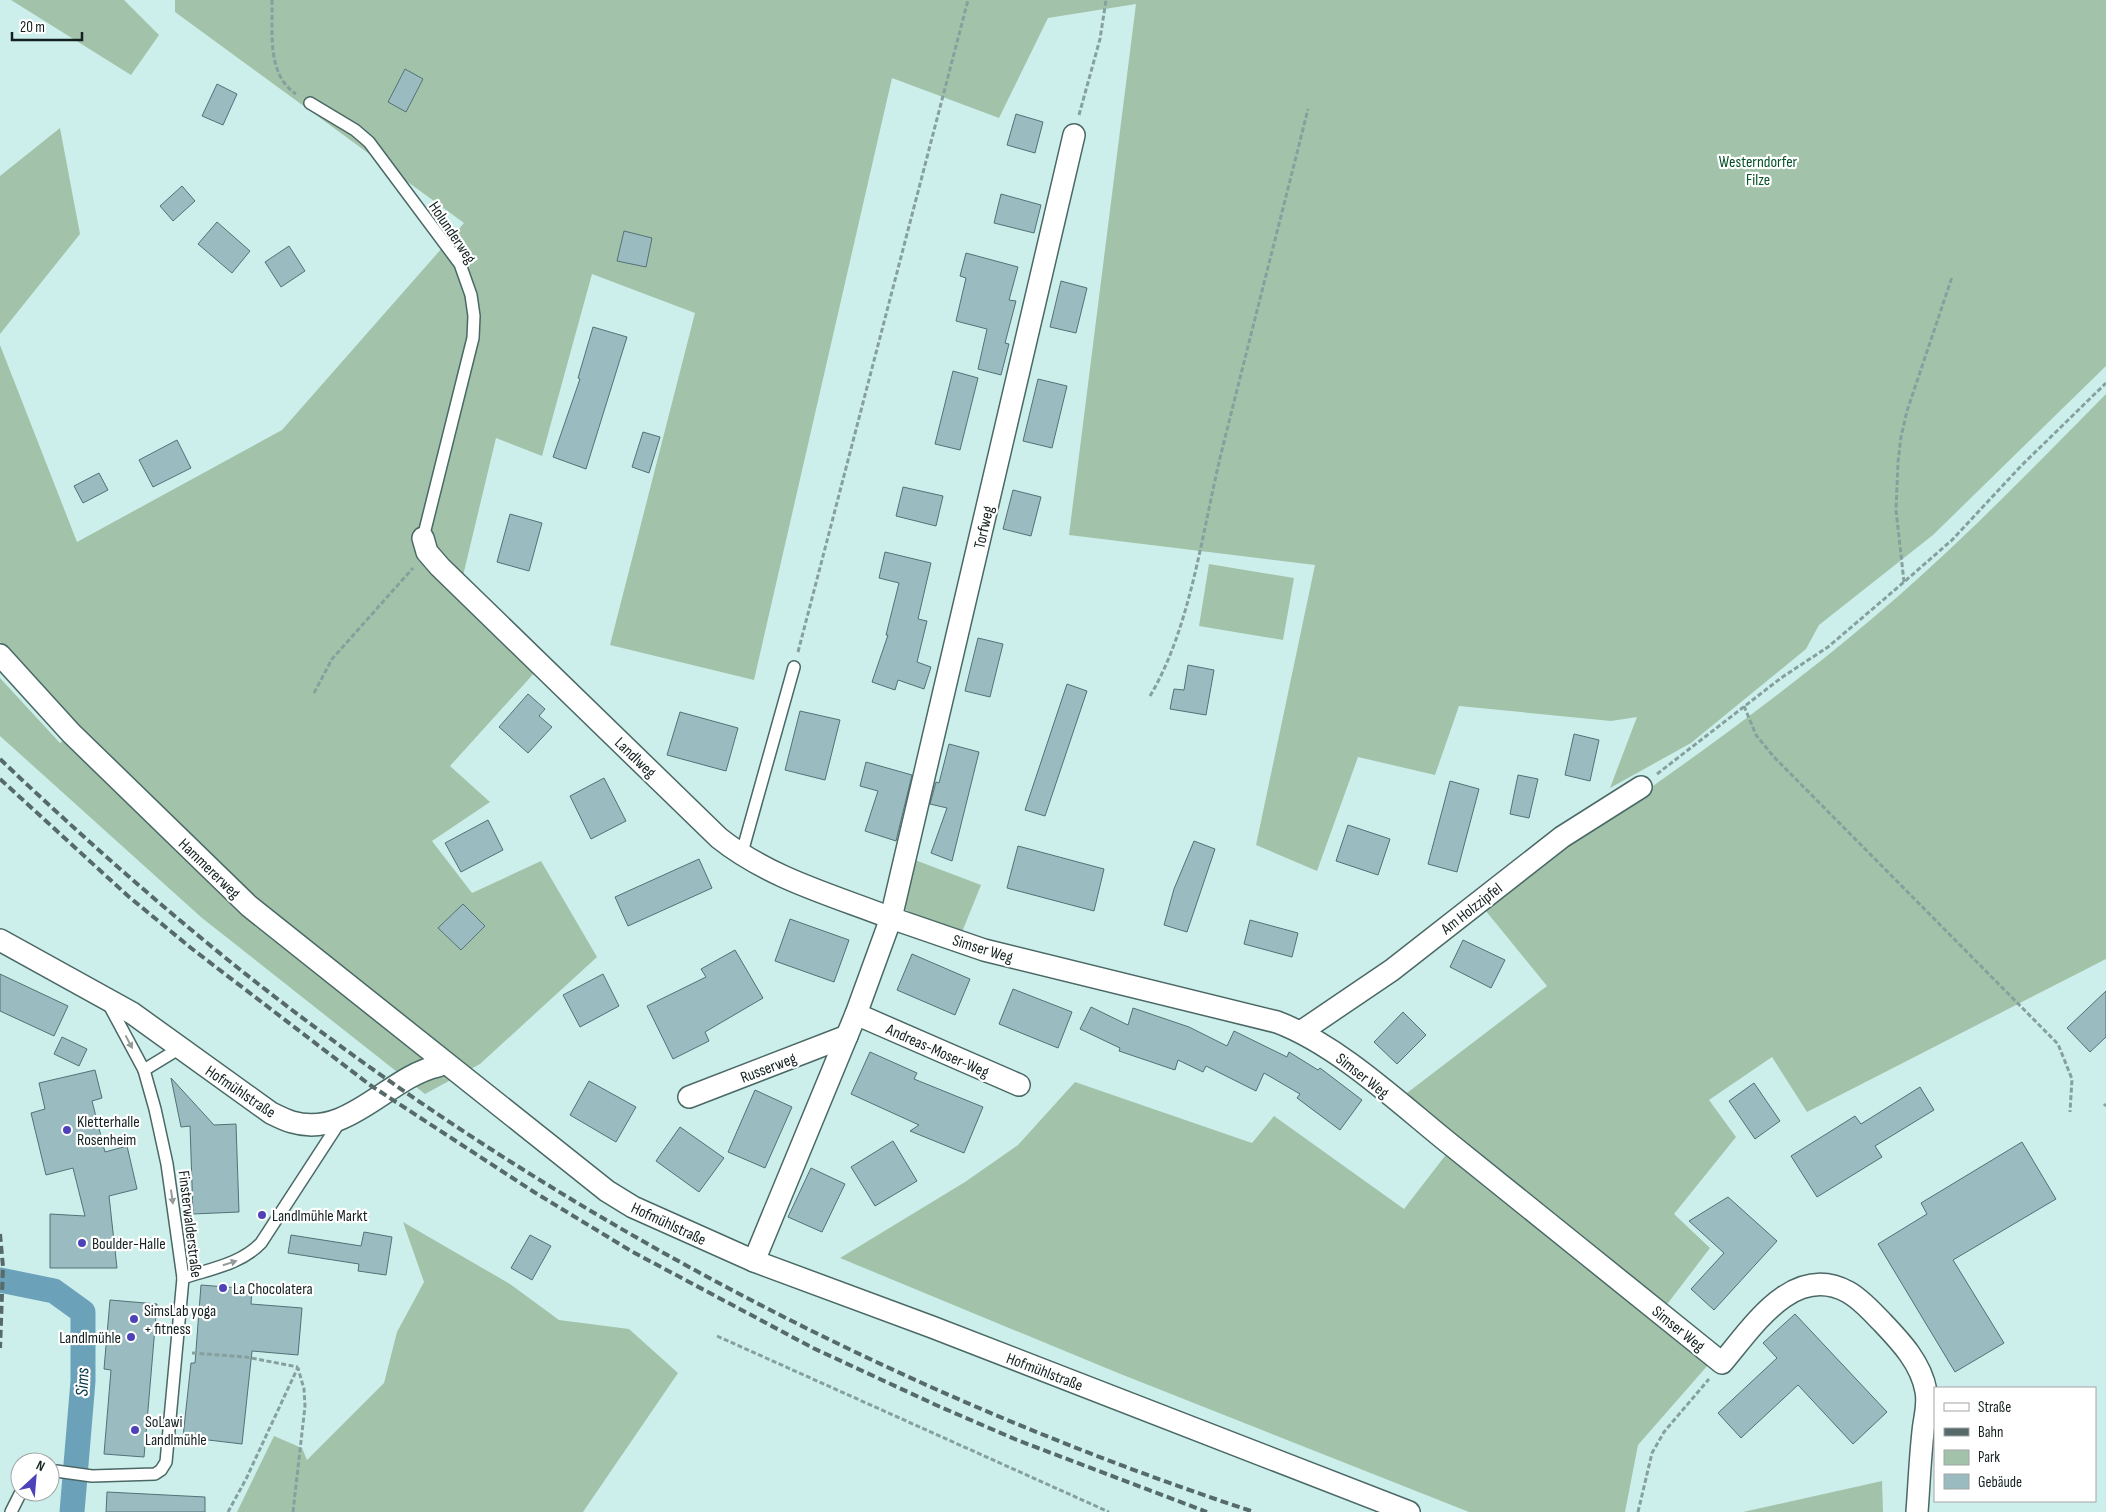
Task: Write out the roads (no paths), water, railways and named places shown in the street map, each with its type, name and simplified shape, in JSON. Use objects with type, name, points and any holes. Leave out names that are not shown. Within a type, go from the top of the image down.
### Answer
[{"type":"street","name":"Torfweg","points":[[891,918],[1074,135]]},
{"type":"street","name":"Landlweg","points":[[425,545],[712,831],[741,856],[766,870],[891,918]]},
{"type":"street","name":"Hammererweg","points":[[0,654],[71,733],[249,906],[441,1060]]},
{"type":"street","name":"Am Holzzipfel","points":[[1302,1032],[1392,970],[1562,837],[1641,787]]},
{"type":"street","points":[[754,1261],[856,1014],[891,918]]},
{"type":"street","name":"Simser Weg","points":[[891,918],[984,950],[1277,1022],[1302,1032],[1326,1047],[1395,1100],[1722,1363],[1769,1308],[1791,1291],[1813,1285],[1834,1286],[1848,1292],[1863,1302],[1916,1362],[1924,1378],[1928,1410],[1923,1430],[1917,1512]]},
{"type":"street","name":"Hofmühlstraße","points":[[0,940],[132,1013],[271,1113],[292,1123],[313,1125],[342,1118],[415,1074],[438,1066],[441,1060],[607,1191],[633,1207],[754,1261],[932,1327],[1409,1512]]},
{"type":"street","name":"Andreas-Moser-Weg","points":[[856,1014],[1020,1086]]},
{"type":"street","name":"Russerweg","points":[[688,1097],[846,1036]]},
{"type":"lane","name":"Holunderweg","points":[[310,103],[355,130],[368,142],[460,264],[471,294],[474,316],[472,344],[425,545]]},
{"type":"lane","points":[[741,856],[794,667]]},
{"type":"lane","name":"Finsterwalderstraße","points":[[60,1474],[92,1476],[155,1474],[161,1470],[166,1462],[178,1352],[183,1278],[167,1164],[144,1070],[106,999]]},
{"type":"lane","points":[[144,1070],[180,1048]]},
{"type":"lane","points":[[183,1278],[234,1261],[252,1252],[261,1243],[342,1118]]},
{"type":"waterway","name":"Sims","points":[[0,1280],[54,1291],[83,1312],[83,1381],[72,1512]]},
{"type":"railway","points":[[0,759],[126,874],[257,983],[371,1068],[488,1147],[609,1222],[733,1291],[860,1354],[989,1412],[1121,1465],[1254,1512]]},
{"type":"railway","points":[[0,779],[128,896],[191,948],[370,1085],[534,1192],[631,1251],[813,1348],[936,1405],[1017,1440],[1207,1512]]},
{"type":"railway","points":[[0,1234],[3,1267],[0,1348]]},
{"type":"place","name":"Kletterhalle Rosenheim","points":[[67,1130]]},
{"type":"place","name":"Landlmühle Markt","points":[[262,1215]]},
{"type":"place","name":"Boulder-Halle","points":[[82,1243]]},
{"type":"place","name":"La Chocolatera","points":[[223,1288]]},
{"type":"place","name":"SimsLab yoga + fitness","points":[[134,1319]]},
{"type":"place","name":"Landlmühle","points":[[131,1337]]},
{"type":"place","name":"SoLawi Landlmühle","points":[[135,1430]]},
{"type":"park label","name":"Westerndorfer Filze","points":[[1758,170]]}]
